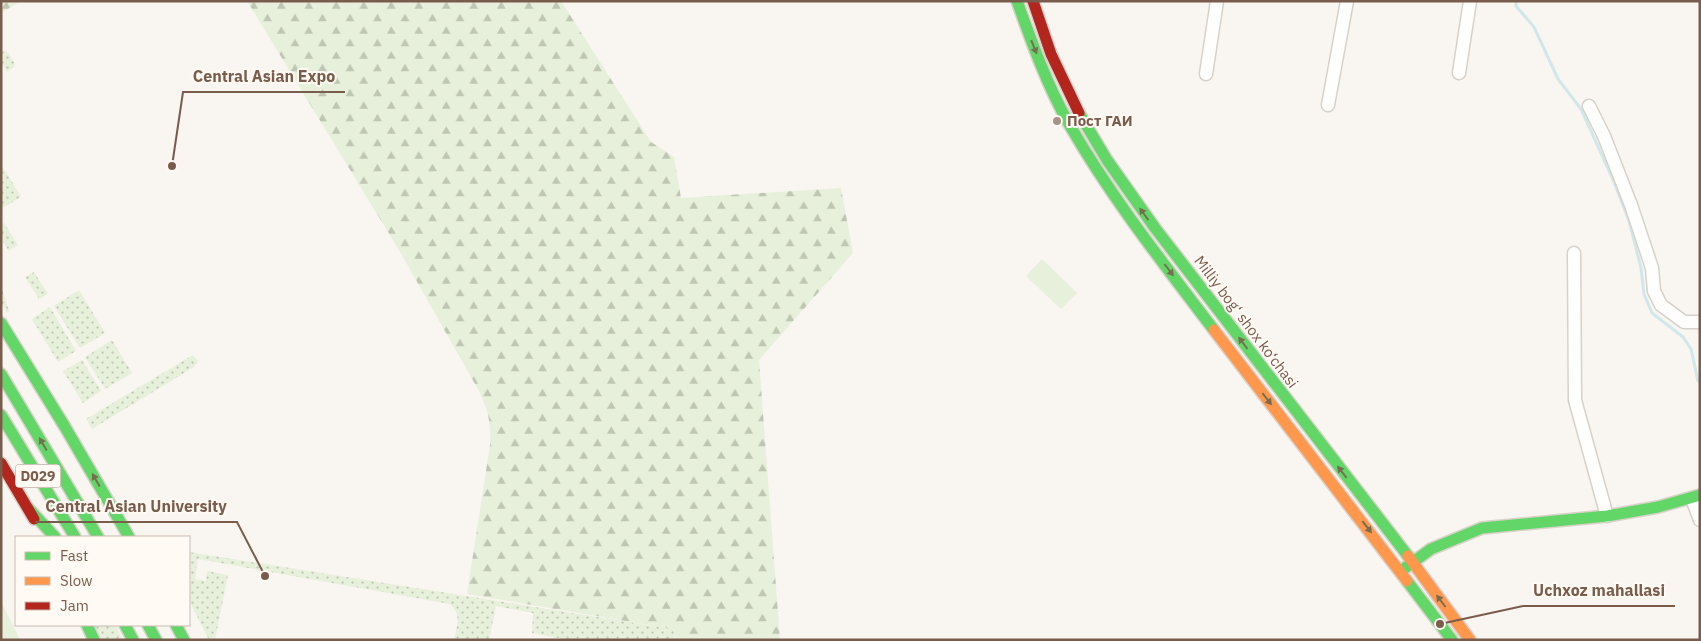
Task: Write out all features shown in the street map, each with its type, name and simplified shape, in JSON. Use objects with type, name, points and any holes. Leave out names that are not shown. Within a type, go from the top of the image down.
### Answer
[{"type":"main road","name":"Milliy bog‘ shox ko‘chasi","points":[[1017,1],[1035,51],[1055,96],[1085,150],[1116,199],[1238,362],[1401,571],[1452,640]]},
{"type":"main road","name":"Milliy bog‘ shox ko‘chasi","points":[[1032,1],[1064,82],[1092,137],[1114,171],[1172,251],[1412,561],[1470,640]]},
{"type":"main road","points":[[1,322],[128,536]]},
{"type":"main road","name":"D029","points":[[1,374],[68,486]]},
{"type":"main road","name":"D029","points":[[1,415],[74,536]]},
{"type":"main road","points":[[1,464],[44,536]]},
{"type":"main road","points":[[68,486],[97,536]]},
{"type":"main road","points":[[68,486],[110,536]]},
{"type":"main road","points":[[1401,571],[1412,561],[1431,549],[1482,528],[1607,516],[1658,507],[1696,497]]},
{"type":"main road","points":[[28,508],[54,536]]},
{"type":"main road","points":[[87,626],[94,640]]},
{"type":"main road","points":[[126,626],[133,640]]},
{"type":"main road","points":[[149,626],[156,640]]},
{"type":"main road","points":[[177,626],[184,640]]},
{"type":"street","points":[[1206,74],[1217,1]]},
{"type":"street","points":[[1328,105],[1347,1]]},
{"type":"street","points":[[1459,73],[1470,1]]},
{"type":"street","points":[[1589,106],[1604,136],[1631,205],[1652,268],[1654,291],[1662,305],[1684,322],[1700,322]]},
{"type":"street","points":[[1574,254],[1575,400],[1607,516]]},
{"type":"street","points":[[1696,497],[1700,520]]},
{"type":"green space","points":[[1,1],[21,1],[1,13]]},
{"type":"green space","points":[[247,1],[561,1],[651,142],[674,157],[681,198],[841,188],[853,253],[759,360],[780,640],[676,640],[673,629],[467,594],[490,445],[490,424],[485,405],[479,391],[399,250]]},
{"type":"green space","points":[[5,50],[15,64],[7,72],[3,65],[1,66],[1,52]]},
{"type":"green space","points":[[1,164],[21,197],[1,209]]},
{"type":"green space","points":[[4,223],[18,245],[9,251],[1,239],[1,225]]},
{"type":"green space","points":[[1042,259],[1077,293],[1061,309],[1026,276]]},
{"type":"green space","points":[[34,272],[48,294],[39,299],[25,277]]},
{"type":"green space","points":[[1,286],[9,311],[7,313],[1,303]]},
{"type":"green space","points":[[79,290],[105,333],[80,348],[54,306]]},
{"type":"green space","points":[[50,307],[76,351],[58,362],[32,319]]},
{"type":"green space","points":[[112,340],[132,373],[105,389],[85,357]]},
{"type":"green space","points":[[193,355],[198,361],[194,367],[92,429],[86,419]]},
{"type":"green space","points":[[82,360],[101,391],[83,403],[63,371]]},
{"type":"green space","points":[[190,552],[673,629],[675,640],[568,640],[532,633],[533,613],[496,606],[489,640],[454,640],[457,616],[450,604],[198,559],[195,579],[206,581],[207,571],[228,575],[215,640],[209,640],[190,602]]},
{"type":"green space","points":[[1,601],[20,640],[1,640]]},
{"type":"green space","points":[[94,626],[116,626],[123,640],[100,640]]},
{"type":"waterway","points":[[1516,1],[1516,6],[1534,27],[1558,79],[1581,109],[1614,182],[1629,221],[1641,268],[1644,294],[1652,313],[1683,337],[1691,349],[1698,381],[1700,382]]},
{"type":"traffic: fast","points":[[1017,1],[1047,79],[1069,124],[1085,151],[1138,229],[1214,330]]},
{"type":"traffic: fast","points":[[1079,113],[1107,160],[1155,228],[1408,556]]},
{"type":"traffic: fast","points":[[1,323],[65,427],[128,536]]},
{"type":"traffic: fast","points":[[1,374],[97,536]]},
{"type":"traffic: fast","points":[[1,415],[74,536]]},
{"type":"traffic: fast","points":[[1405,568],[1431,549],[1482,528],[1607,516],[1658,507],[1700,495]]},
{"type":"traffic: fast","points":[[28,508],[54,536]]},
{"type":"traffic: fast","points":[[1407,581],[1452,640]]},
{"type":"traffic: fast","points":[[87,626],[94,640]]},
{"type":"traffic: fast","points":[[126,626],[133,640]]},
{"type":"traffic: fast","points":[[149,626],[156,640]]},
{"type":"traffic: fast","points":[[177,626],[184,640]]},
{"type":"traffic: slow","points":[[1214,330],[1407,581]]},
{"type":"traffic: slow","points":[[1408,556],[1470,640]]},
{"type":"traffic: jam","points":[[1033,1],[1051,54],[1079,113]]},
{"type":"traffic: jam","points":[[1,463],[34,519]]},
{"type":"place","name":"Пост ГАИ","points":[[1057,121]]},
{"type":"place","name":"Central Asian Expo","points":[[172,166]]},
{"type":"place","name":"Central Asian University","points":[[265,576]]},
{"type":"place","name":"Uchxoz mahallasi","points":[[1440,624]]}]
